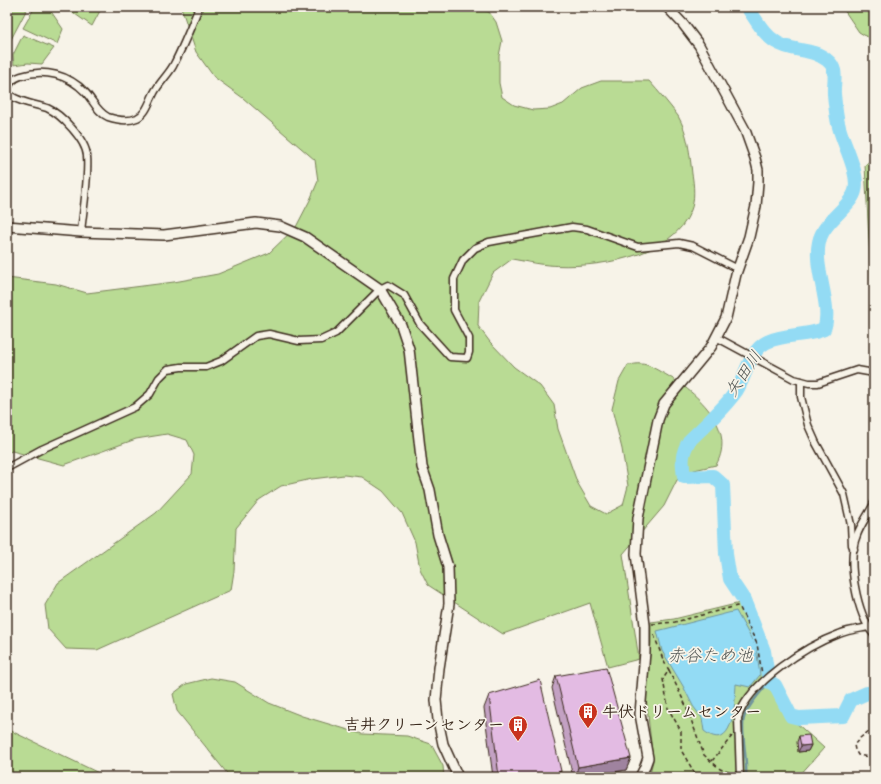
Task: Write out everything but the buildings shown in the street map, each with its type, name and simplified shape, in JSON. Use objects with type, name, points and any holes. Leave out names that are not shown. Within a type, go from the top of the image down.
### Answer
[{"type":"street","points":[[81,232],[88,155],[74,130],[60,116],[49,109],[13,98],[8,93],[10,83],[15,78],[23,75],[45,72],[53,74],[67,79],[85,92],[98,109],[106,116],[128,121],[138,118],[145,112],[154,93],[172,67],[185,42],[199,7]]},
{"type":"street","points":[[640,777],[648,758],[640,714],[645,652],[644,625],[636,554],[638,518],[658,420],[664,404],[711,347],[726,318],[738,269],[749,237],[756,206],[758,170],[745,130],[699,45],[683,24],[667,7]]},
{"type":"street","points":[[7,226],[81,232],[164,235],[256,223],[280,226],[305,237],[380,289],[401,326],[409,349],[422,467],[430,490],[438,535],[448,567],[449,604],[439,668],[436,700],[438,720],[444,744],[458,777]]},
{"type":"street","points":[[7,468],[42,449],[135,407],[150,394],[159,378],[168,369],[181,367],[206,367],[221,361],[256,336],[270,334],[299,342],[321,340],[336,333],[380,289],[388,285],[404,295],[420,324],[450,357],[467,358],[469,352],[469,338],[454,310],[454,279],[463,260],[474,248],[490,242],[572,227],[587,229],[638,247],[679,243],[693,246],[738,269]]},
{"type":"street","points":[[716,337],[801,381],[818,383],[857,370],[874,373]]},
{"type":"street","points":[[801,381],[801,397],[808,424],[816,443],[844,494],[851,524],[852,545],[854,549]]},
{"type":"street","points":[[874,503],[856,536],[854,549],[854,586],[858,603],[874,635]]},
{"type":"street","points":[[740,777],[737,730],[740,711],[763,679],[823,641],[839,634],[869,627]]},
{"type":"path","points":[[644,625],[675,622],[737,606],[740,608],[757,644],[763,679]]},
{"type":"path","points":[[656,637],[660,652],[686,706],[704,756],[720,769],[740,777]]},
{"type":"path","points":[[669,670],[663,679],[668,708],[681,731],[681,750],[697,777]]},
{"type":"path","points":[[874,727],[854,745],[858,755],[874,758]]},
{"type":"path","points":[[712,761],[737,730]]},
{"type":"green space","points":[[7,7],[28,7],[7,47]]},
{"type":"green space","points":[[35,7],[48,7],[63,29],[57,44],[23,28]]},
{"type":"green space","points":[[65,7],[102,7],[92,26]]},
{"type":"green space","points":[[181,7],[473,7],[489,12],[496,22],[502,41],[499,56],[499,83],[502,97],[514,105],[533,110],[550,109],[563,104],[582,88],[601,81],[649,81],[678,116],[688,144],[694,187],[694,197],[691,210],[682,226],[668,239],[650,250],[630,257],[608,262],[566,266],[544,265],[512,259],[493,273],[479,301],[478,326],[490,342],[514,367],[540,386],[554,405],[558,429],[577,482],[591,506],[606,514],[623,505],[628,486],[622,449],[612,409],[619,381],[628,365],[644,364],[675,380],[699,400],[709,411],[717,424],[721,437],[721,451],[716,465],[694,470],[677,480],[664,506],[623,554],[639,659],[608,667],[590,603],[503,634],[428,585],[420,569],[415,542],[402,513],[383,491],[362,477],[344,475],[312,479],[281,486],[259,500],[236,528],[234,571],[231,590],[97,650],[66,649],[48,629],[45,605],[58,583],[156,513],[192,474],[194,455],[187,440],[167,434],[136,439],[64,465],[12,451],[7,453],[7,278],[56,284],[87,293],[174,282],[218,274],[269,253],[296,227],[318,181],[315,160],[243,98],[214,77],[196,52]]},
{"type":"green space","points":[[842,7],[874,7],[874,41],[859,32]]},
{"type":"green space","points":[[23,35],[54,48],[42,64],[28,63],[14,65],[13,55]]},
{"type":"green space","points":[[874,157],[874,303],[872,296],[865,165]]},
{"type":"green space","points":[[740,603],[758,640],[764,674],[784,712],[824,748],[798,777],[646,777],[650,773],[653,761],[646,697],[651,643],[651,622],[674,619]]},
{"type":"green space","points":[[211,678],[235,682],[269,703],[302,716],[362,734],[407,736],[431,744],[443,766],[444,777],[230,777],[177,711],[173,694],[186,684]]},
{"type":"green space","points":[[7,729],[107,777],[7,777]]},
{"type":"water","name":"赤谷ため池","points":[[736,611],[756,647],[760,675],[750,687],[736,684],[735,702],[731,723],[727,731],[722,736],[714,736],[704,731],[702,718],[693,706],[662,651],[657,631]]},
{"type":"waterway","name":"矢田川","points":[[747,7],[763,31],[771,39],[782,45],[821,56],[833,67],[835,76],[834,94],[837,119],[853,167],[856,184],[852,197],[826,227],[819,242],[819,264],[826,310],[824,329],[774,339],[767,342],[756,351],[732,397],[689,441],[683,458],[684,477],[713,476],[723,485],[726,554],[730,579],[744,600],[764,651],[769,682],[775,685],[791,716],[799,718],[843,716],[851,700],[867,693],[874,693]]},
{"type":"waterway","points":[[746,777],[743,730],[744,718],[752,704],[769,682]]},
{"type":"place","name":"牛伏ドリームセンター","points":[[588,729]]},
{"type":"place","name":"吉井クリーンセンター","points":[[518,742]]}]
